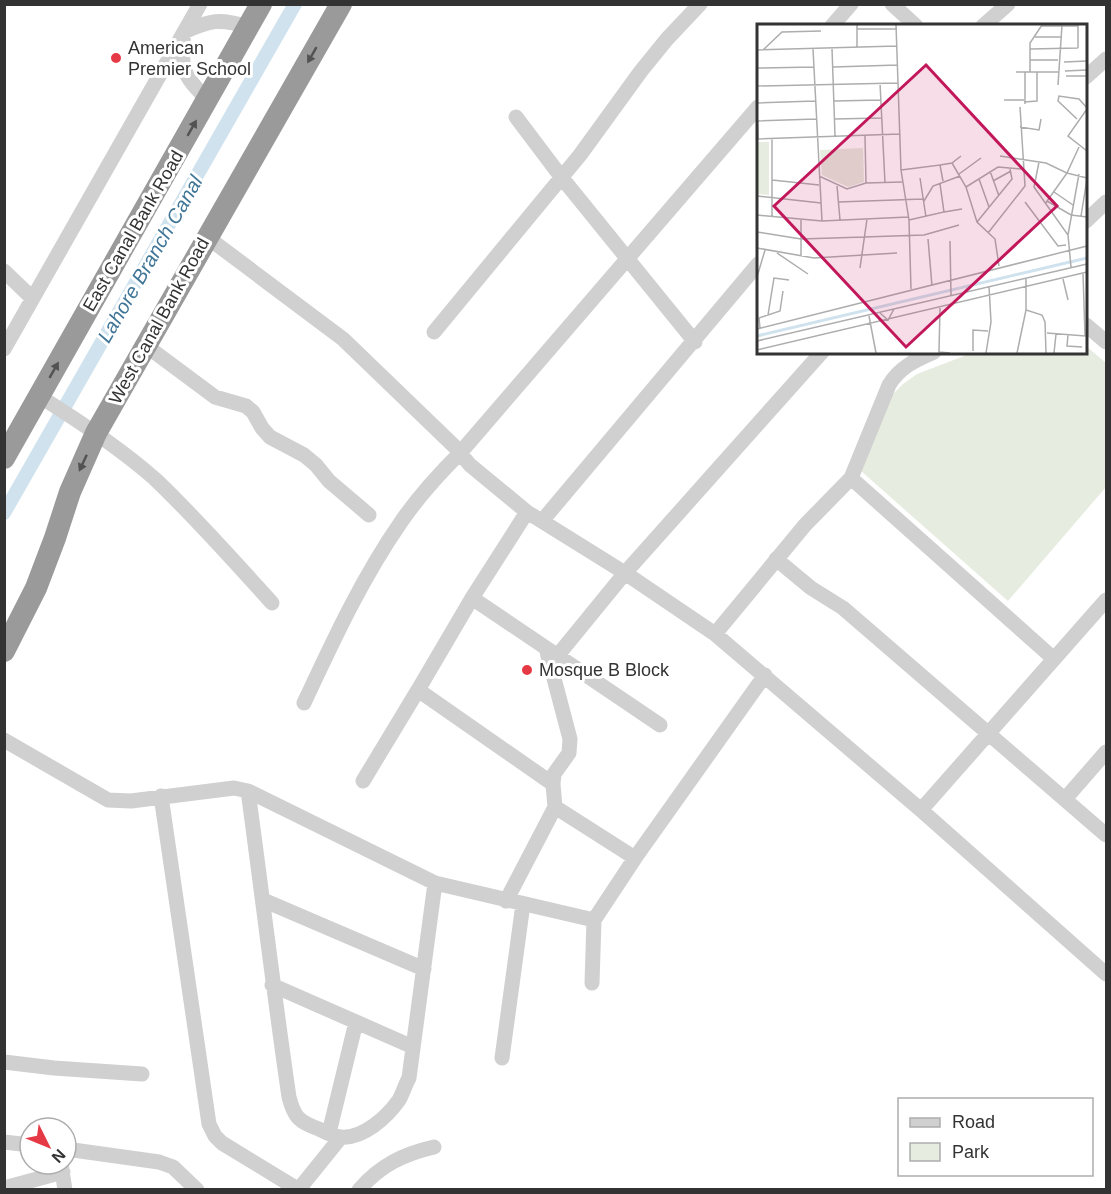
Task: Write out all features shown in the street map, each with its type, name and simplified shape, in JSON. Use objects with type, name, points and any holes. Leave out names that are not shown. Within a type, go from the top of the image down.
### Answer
[{"type":"highway","name":"East Canal Bank Road","points":[[4,458],[47,400],[261,4]]},
{"type":"highway","name":"West Canal Bank Road","points":[[4,651],[40,579],[89,428],[146,345],[341,4]]},
{"type":"street","points":[[4,349],[200,4]]},
{"type":"street","points":[[434,332],[562,178],[641,71],[700,4]]},
{"type":"street","points":[[834,24],[851,4]]},
{"type":"street","points":[[892,4],[914,24]]},
{"type":"street","points":[[985,24],[1008,4]]},
{"type":"street","points":[[184,32],[201,24],[222,20],[248,27]]},
{"type":"street","points":[[184,32],[182,51],[184,71],[188,79],[208,100]]},
{"type":"street","points":[[1087,76],[1107,59]]},
{"type":"street","points":[[304,703],[331,645],[375,563],[401,521],[757,109]]},
{"type":"street","points":[[516,117],[562,178],[695,342]]},
{"type":"street","points":[[1087,220],[1107,202]]},
{"type":"street","points":[[207,237],[343,339],[470,465],[527,512],[625,573],[715,634],[921,810],[1107,974]]},
{"type":"street","points":[[542,521],[757,266]]},
{"type":"street","points":[[4,271],[32,298]]},
{"type":"street","points":[[1087,326],[1107,342]]},
{"type":"street","points":[[146,345],[215,397],[246,406],[253,412],[270,437],[304,455],[336,488],[369,515]]},
{"type":"street","points":[[552,652],[820,354]]},
{"type":"street","points":[[715,634],[776,559],[851,478],[889,385],[896,374],[905,366],[930,354]]},
{"type":"street","points":[[47,400],[89,428],[153,478],[198,522],[272,603]]},
{"type":"street","points":[[851,478],[1054,659]]},
{"type":"street","points":[[363,781],[471,598],[527,512]]},
{"type":"street","points":[[776,559],[810,588],[843,608],[1107,836]]},
{"type":"street","points":[[471,598],[660,725]]},
{"type":"street","points":[[921,810],[1107,600]]},
{"type":"street","points":[[506,901],[555,807],[554,774],[569,753],[571,743],[552,652]]},
{"type":"street","points":[[592,983],[594,920],[635,858],[765,675]]},
{"type":"street","points":[[418,690],[553,784]]},
{"type":"street","points":[[4,740],[108,800],[131,801],[234,788],[248,791],[435,883],[594,920]]},
{"type":"street","points":[[1065,799],[1107,752]]},
{"type":"street","points":[[248,791],[272,985],[292,1112],[309,1126],[335,1135],[365,1131],[394,1105],[408,1078],[435,883]]},
{"type":"street","points":[[161,796],[209,1124],[215,1136],[222,1143],[299,1189],[335,1135],[356,1022]]},
{"type":"street","points":[[555,807],[635,858]]},
{"type":"street","points":[[263,900],[424,969]]},
{"type":"street","points":[[502,1058],[523,904]]},
{"type":"street","points":[[272,985],[413,1047]]},
{"type":"street","points":[[4,1062],[142,1074]]},
{"type":"street","points":[[359,1190],[389,1162],[410,1152],[434,1147]]},
{"type":"street","points":[[78,1151],[159,1162],[173,1167],[196,1190]]},
{"type":"street","points":[[4,1188],[39,1176]]},
{"type":"green space","points":[[1087,347],[1106,363],[1106,487],[1008,601],[861,471],[891,396],[917,374],[969,354],[1087,354]]},
{"type":"waterway","name":"Lahore Branch Canal","points":[[4,513],[295,4]]},
{"type":"place","name":"American Premier School","points":[[116,58]]},
{"type":"place","name":"Mosque B Block","points":[[527,670]]}]
